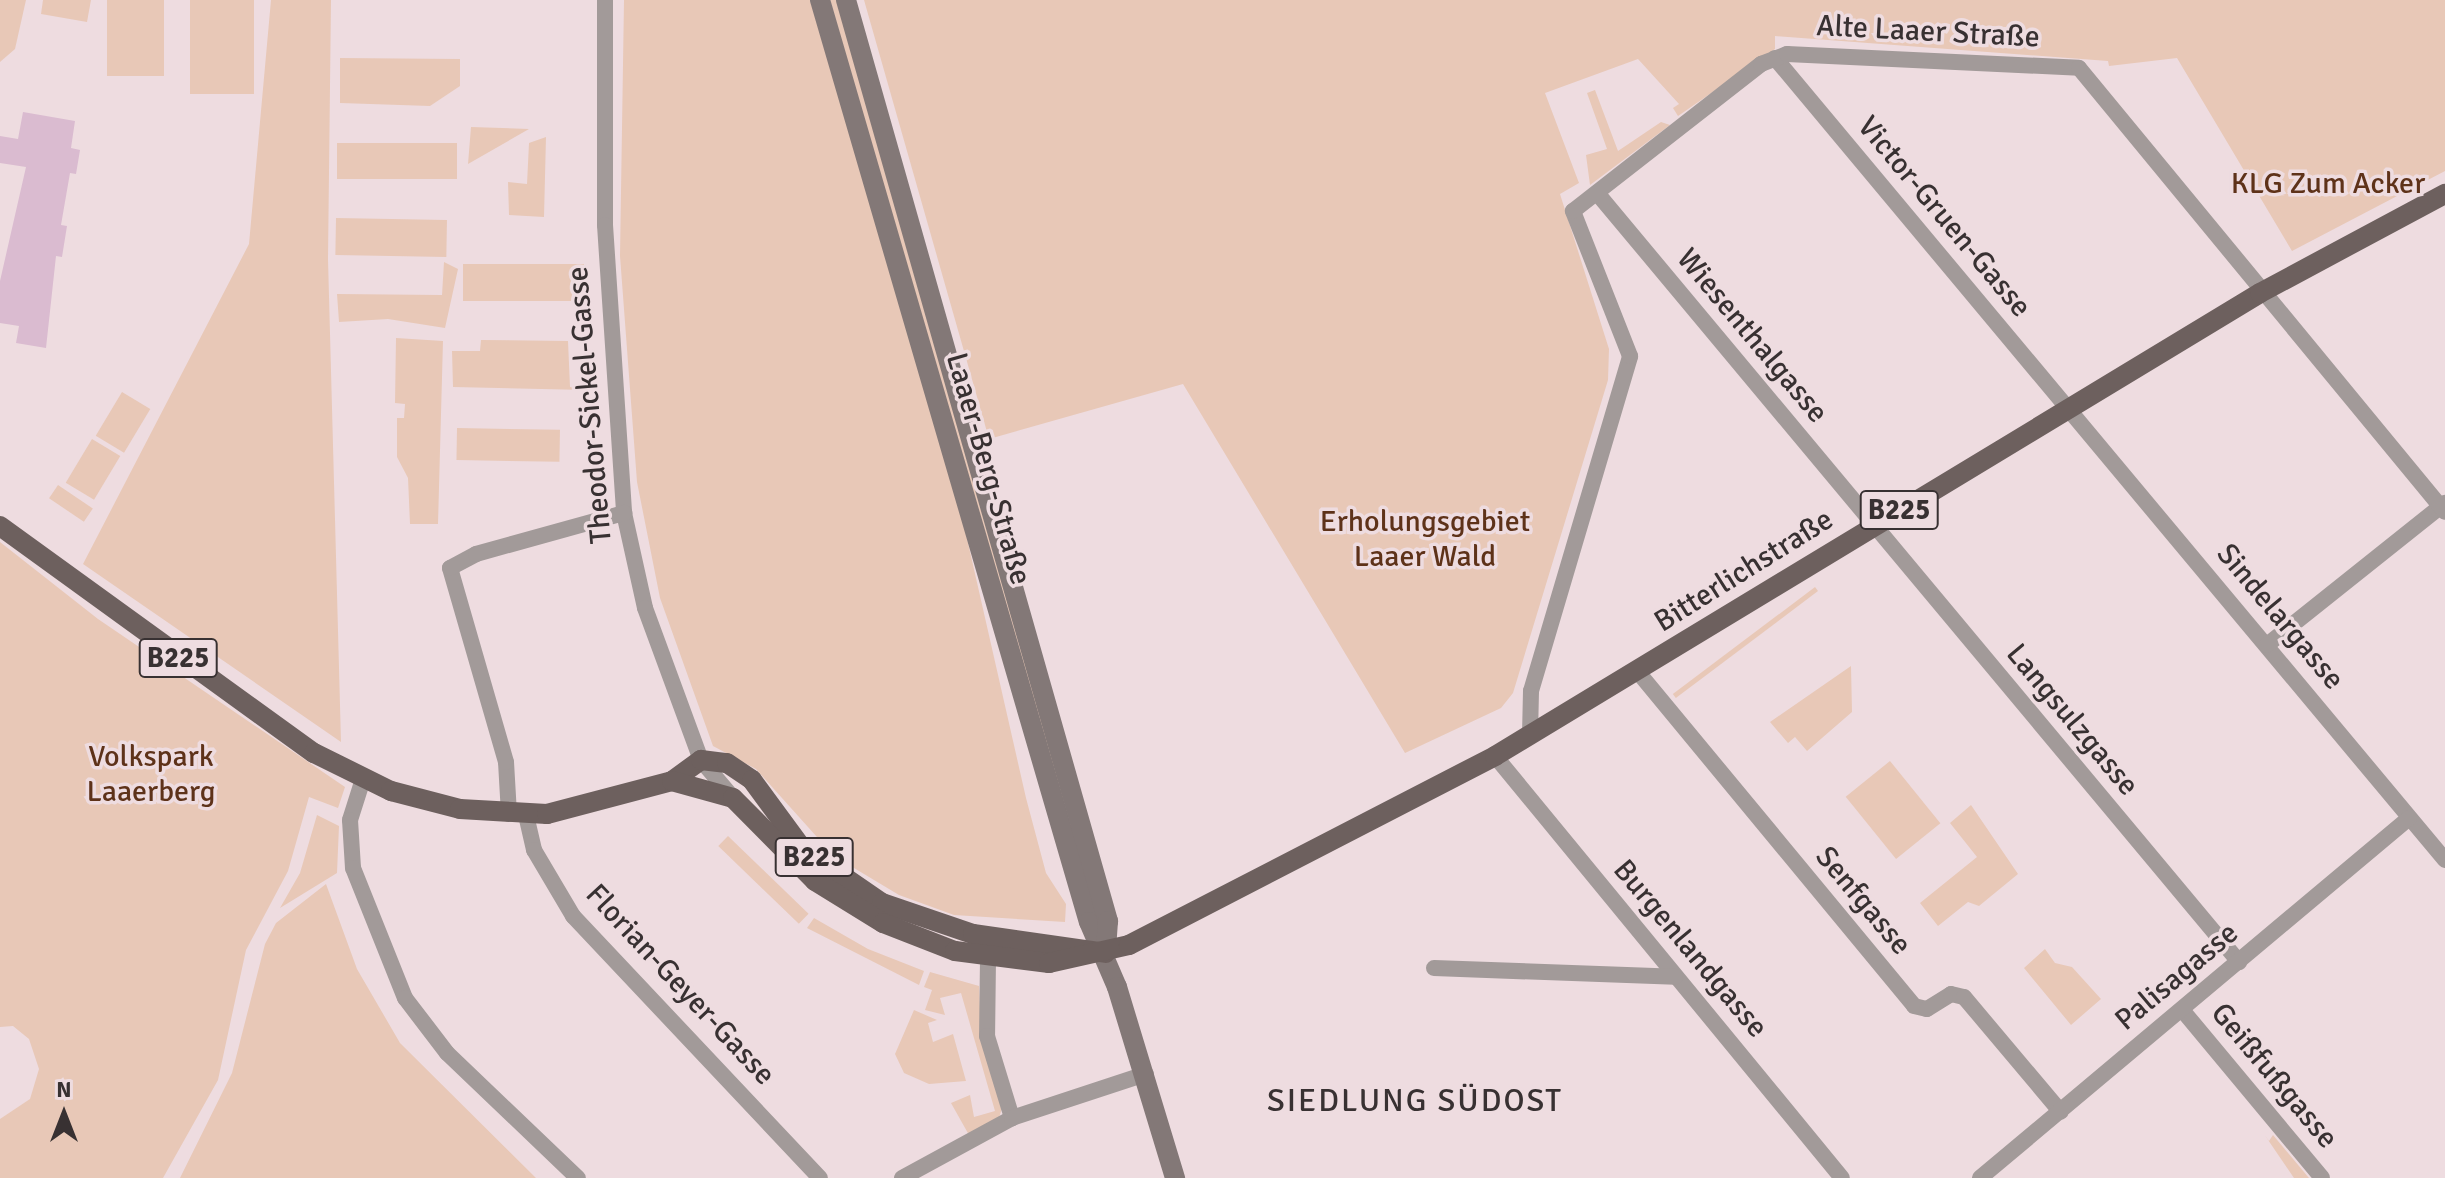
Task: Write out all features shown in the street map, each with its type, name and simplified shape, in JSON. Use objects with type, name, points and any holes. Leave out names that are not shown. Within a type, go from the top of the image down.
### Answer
[{"type":"main road","name":"Laaer-Berg-Straße","points":[[820,0],[1089,922],[1106,953],[1146,1074],[1175,1178]]},
{"type":"main road","name":"Laaer-Berg-Straße","points":[[846,0],[1108,921],[1106,953]]},
{"type":"main road","name":"Bitterlichstraße","points":[[1106,953],[1146,939],[1495,756],[1638,672],[1868,520],[2071,411],[2260,293],[2445,194]]},
{"type":"main road","name":"B225","points":[[0,526],[289,736],[363,779],[444,806],[517,814],[604,803],[672,781],[701,760],[738,769],[802,848],[882,903],[973,934],[1106,953]]},
{"type":"main road","points":[[672,781],[733,798]]},
{"type":"main road","name":"B225","points":[[733,798],[790,860],[849,904],[897,928],[988,959],[1049,963],[1106,953]]},
{"type":"street","name":"Theodor-Sickel-Gasse","points":[[605,0],[605,225],[624,513],[645,608],[701,760],[733,798]]},
{"type":"street","name":"Alte Laaer Straße","points":[[1775,58],[1787,54],[2079,68],[2260,293]]},
{"type":"street","points":[[1530,735],[1531,691],[1630,356],[1573,211],[1775,58]]},
{"type":"street","name":"Victor-Gruen-Gasse","points":[[1775,58],[2071,411]]},
{"type":"street","name":"Wiesenthalgasse","points":[[1597,193],[1868,520]]},
{"type":"street","points":[[2260,293],[2444,507],[2267,645]]},
{"type":"street","name":"Sindelargasse","points":[[2071,411],[2445,860]]},
{"type":"street","name":"Florian-Geyer-Gasse","points":[[624,513],[476,554],[450,568],[506,762],[517,814],[534,850],[573,916],[820,1178]]},
{"type":"street","name":"Langsulzgasse","points":[[1868,520],[2239,962]]},
{"type":"street","name":"Senfgasse","points":[[1638,672],[1914,1006],[1927,1009],[1951,994],[1964,997],[2061,1112]]},
{"type":"street","name":"Burgenlandgasse","points":[[1495,756],[1842,1178]]},
{"type":"street","points":[[363,779],[350,820],[353,868],[405,998],[447,1053],[578,1178]]},
{"type":"street","name":"Palisagasse","points":[[1980,1178],[2183,1011],[2409,818]]},
{"type":"street","points":[[988,959],[987,1036],[1012,1118]]},
{"type":"street","points":[[1434,968],[1675,977]]},
{"type":"street","name":"Geißfußgasse","points":[[2183,1011],[2322,1178]]},
{"type":"street","points":[[902,1178],[1012,1118],[1146,1074]]},
{"type":"green space","points":[[0,0],[26,0],[15,49],[0,62]]},
{"type":"green space","points":[[43,0],[91,0],[87,22],[41,14]]},
{"type":"green space","points":[[107,0],[164,0],[164,76],[107,76]]},
{"type":"green space","points":[[190,0],[254,0],[254,94],[190,94]]},
{"type":"green space","points":[[271,0],[331,0],[328,259],[341,742],[83,564],[249,244]]},
{"type":"green space","points":[[624,0],[810,0],[958,499],[1026,798],[1046,873],[1066,904],[1065,922],[954,915],[899,895],[834,856],[756,769],[713,746],[660,598],[637,482],[620,256]]},
{"type":"green space","points":[[830,0],[837,0],[1081,849],[1047,756]]},
{"type":"green space","points":[[864,0],[2445,0],[2445,171],[2292,251],[2177,58],[2109,66],[2108,61],[1775,36],[1775,49],[1678,116],[1673,108],[1679,104],[1638,59],[1545,93],[1579,183],[1560,194],[1609,349],[1608,380],[1513,693],[1501,708],[1405,753],[1183,384],[989,439]]},
{"type":"green space","points":[[340,58],[460,59],[460,86],[430,106],[340,103]]},
{"type":"green space","points":[[1595,90],[1618,151],[1661,122],[1670,125],[1590,185],[1586,155],[1607,149],[1587,93]]},
{"type":"green space","points":[[471,127],[529,129],[468,164]]},
{"type":"green space","points":[[546,137],[544,217],[509,215],[508,182],[527,184],[529,143]]},
{"type":"green space","points":[[337,143],[457,143],[457,179],[337,179]]},
{"type":"green space","points":[[336,218],[447,220],[446,257],[335,255]]},
{"type":"green space","points":[[444,262],[458,269],[445,328],[388,319],[339,322],[337,294],[442,295]]},
{"type":"green space","points":[[463,264],[584,264],[584,301],[463,301]]},
{"type":"green space","points":[[396,338],[443,341],[438,524],[410,524],[408,478],[397,457],[397,418],[404,418],[405,404],[395,403]]},
{"type":"green space","points":[[481,340],[568,341],[570,387],[586,390],[453,387],[452,351],[480,351]]},
{"type":"green space","points":[[122,392],[150,409],[124,453],[96,436]]},
{"type":"green space","points":[[457,428],[560,430],[559,462],[456,460]]},
{"type":"green space","points":[[92,439],[120,456],[94,500],[66,483]]},
{"type":"green space","points":[[58,485],[93,508],[84,522],[49,498]]},
{"type":"green space","name":"Volkspark Laaerberg","points":[[0,542],[98,619],[345,787],[338,808],[309,797],[288,871],[246,950],[218,1080],[163,1178],[0,1178],[0,1119],[30,1099],[39,1069],[29,1039],[13,1026],[0,1027]]},
{"type":"green space","points":[[1815,587],[1818,591],[1676,698],[1673,694]]},
{"type":"green space","points":[[1851,666],[1852,712],[1807,751],[1795,737],[1788,743],[1770,722]]},
{"type":"green space","points":[[1890,761],[1940,823],[1896,859],[1846,797]]},
{"type":"green space","points":[[1971,805],[2018,874],[1979,906],[1968,902],[1938,926],[1920,903],[1977,857],[1950,823]]},
{"type":"green space","points":[[317,815],[339,826],[337,873],[280,908],[300,873]]},
{"type":"green space","points":[[728,836],[809,914],[799,924],[718,846]]},
{"type":"green space","points":[[326,884],[357,969],[400,1043],[536,1178],[180,1178],[232,1073],[265,944],[276,923]]},
{"type":"green space","points":[[814,918],[868,949],[924,971],[919,985],[807,928]]},
{"type":"green space","points":[[2045,949],[2055,963],[2072,967],[2101,999],[2071,1025],[2024,968]]},
{"type":"green space","points":[[930,972],[979,986],[981,1032],[1002,1108],[999,1118],[969,1135],[951,1103],[970,1095],[974,1117],[995,1111],[961,993],[940,998],[945,1015],[925,1010],[932,990],[924,987]]},
{"type":"green space","points":[[914,1010],[937,1020],[928,1023],[933,1042],[953,1034],[966,1081],[929,1084],[904,1073],[895,1054]]},
{"type":"green space","points":[[2264,1134],[2269,1141],[2273,1135],[2309,1178],[2294,1178]]},
{"type":"building","points":[[23,112],[75,121],[71,148],[80,150],[76,174],[70,173],[61,225],[67,226],[62,257],[56,256],[46,348],[16,343],[19,326],[0,323],[0,281],[26,167],[0,163],[0,136],[18,139]]},
{"type":"district","name":"SIEDLUNG SÜDOST","points":[[1415,1101]]},
{"type":"park label","name":"KLG Zum Acker","points":[[2328,184]]},
{"type":"park label","name":"Erholungsgebiet Laaer Wald","points":[[1425,539]]}]
